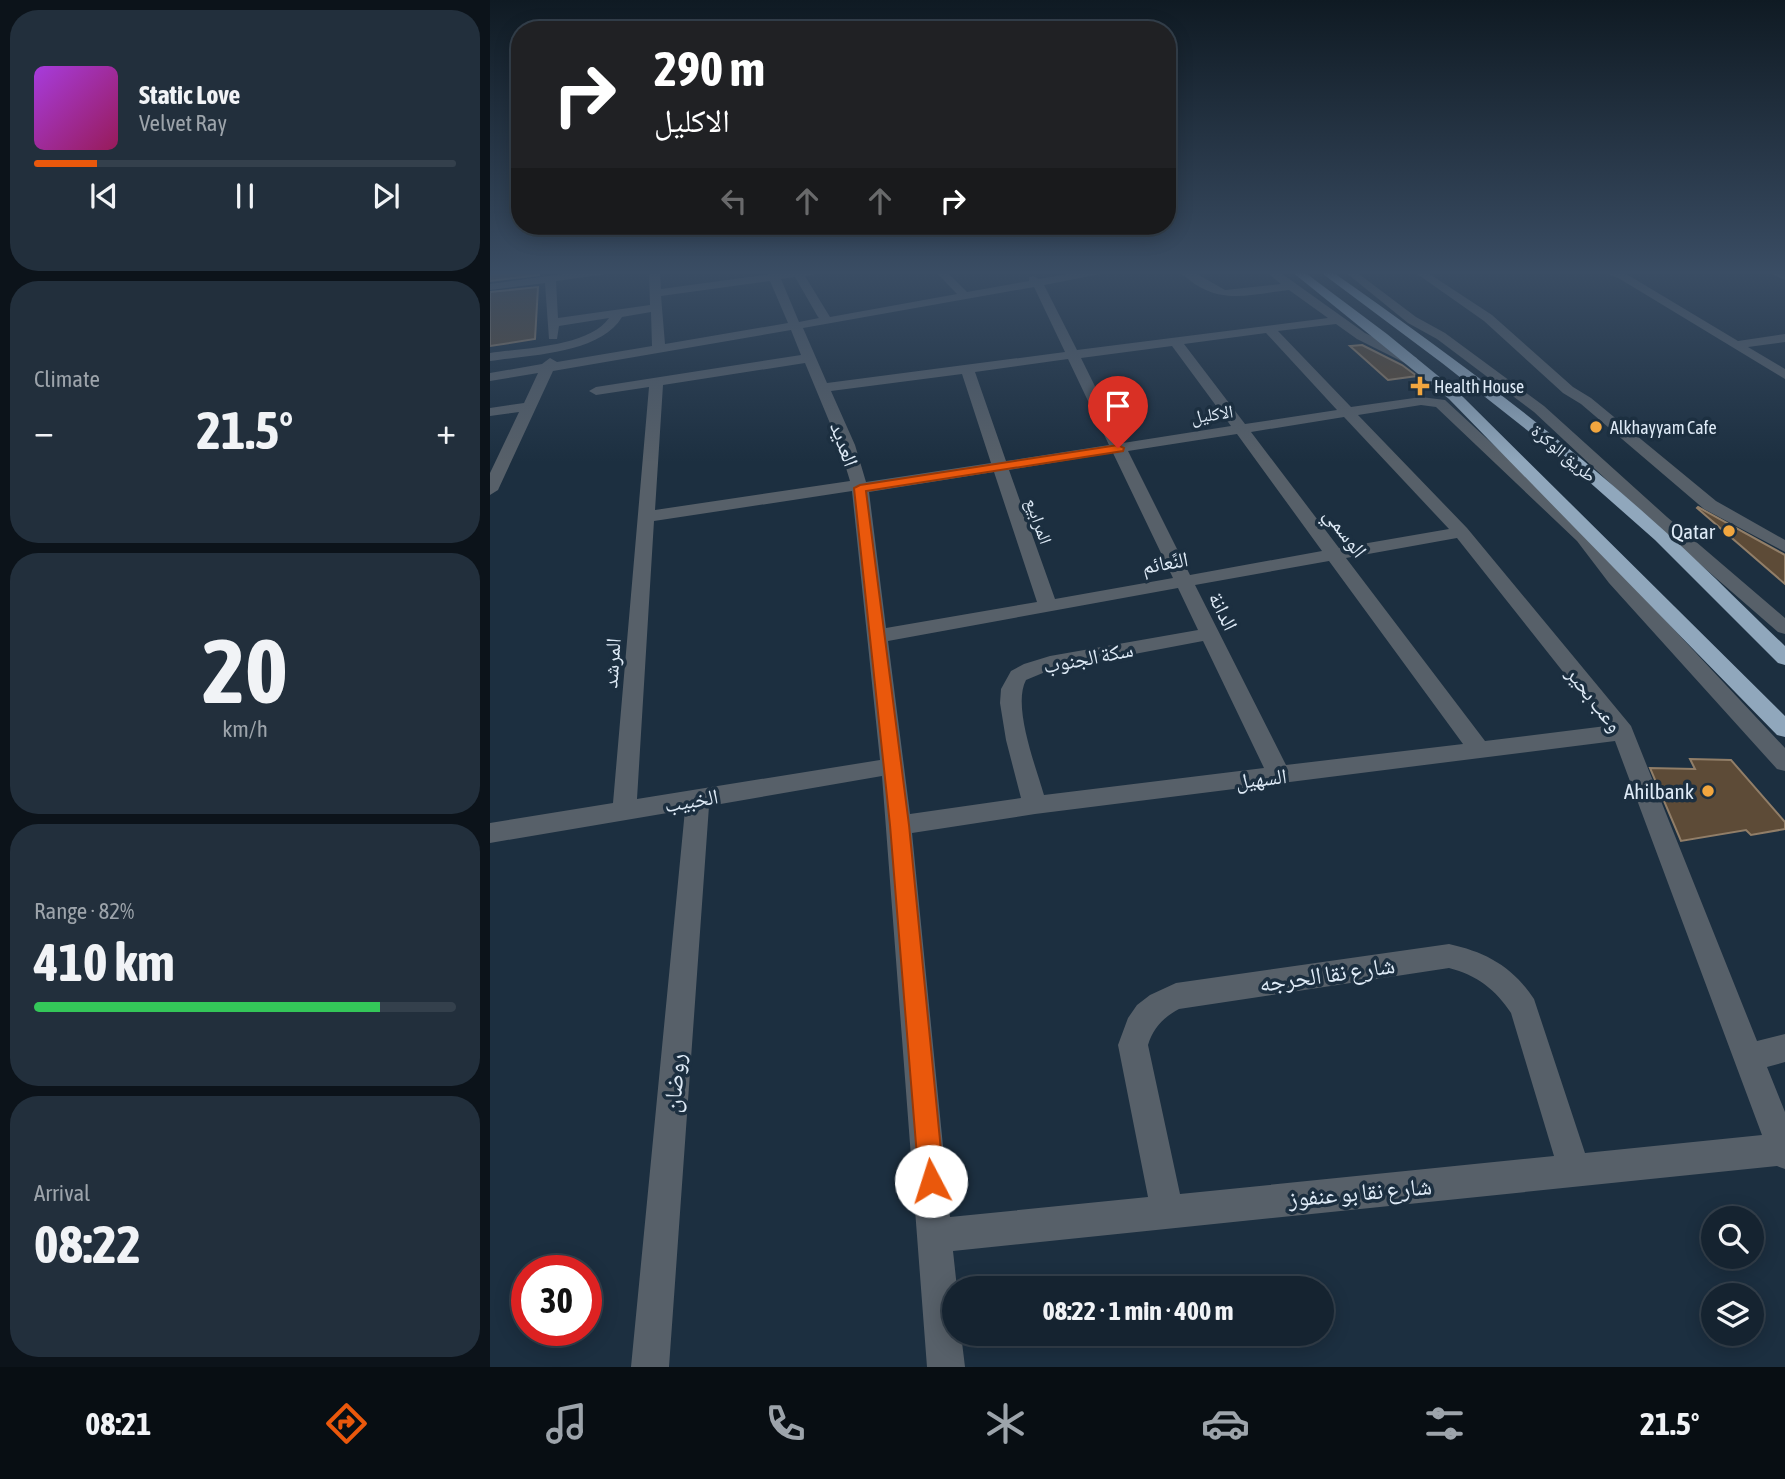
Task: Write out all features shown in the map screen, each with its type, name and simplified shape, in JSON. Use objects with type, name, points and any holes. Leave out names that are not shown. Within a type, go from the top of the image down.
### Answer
[{"type":"highway","name":"طريق الوكرة","points":[[1377,335],[1412,361],[1785,729]]},
{"type":"highway","name":"طريق الوكرة","points":[[1417,335],[1645,522],[1785,658]]},
{"type":"highway","points":[[1422,335],[1450,342]]},
{"type":"highway","points":[[1485,369],[1501,401]]},
{"type":"street","points":[[490,356],[552,335],[589,340],[599,335]]},
{"type":"street","points":[[658,335],[659,346]]},
{"type":"street","points":[[492,372],[728,335]]},
{"type":"street","name":"العديد","points":[[799,335],[847,445],[860,487],[900,825],[946,1367]]},
{"type":"street","name":"الدانة","points":[[1062,335],[1279,775]]},
{"type":"street","points":[[822,388],[1224,335]]},
{"type":"street","name":"وعب بحير","points":[[1274,335],[1461,532],[1623,732],[1784,1151]]},
{"type":"street","name":"طريق الوكرة","points":[[1359,335],[1412,361]]},
{"type":"street","name":"طريق الوكرة","points":[[1438,335],[1567,433],[1651,512],[1785,628]]},
{"type":"street","points":[[1507,335],[1568,390],[1586,401],[1634,445],[1710,505],[1785,547]]},
{"type":"street","points":[[1717,335],[1785,375]]},
{"type":"street","points":[[1734,345],[1785,338]]},
{"type":"street","name":"الوسمي","points":[[1175,341],[1480,750]]},
{"type":"street","points":[[596,391],[809,358]]},
{"type":"street","points":[[490,490],[549,364]]},
{"type":"street","name":"المرابيع","points":[[967,369],[1048,607]]},
{"type":"street","name":"المرشد","points":[[624,811],[656,382]]},
{"type":"street","name":"الاكليل","points":[[860,487],[1348,413],[1432,401],[1440,403],[1486,436],[1583,537],[1616,579],[1785,763]]},
{"type":"street","points":[[490,412],[530,406]]},
{"type":"street","points":[[644,517],[860,487]]},
{"type":"street","name":"النًعائم","points":[[878,636],[1461,532]]},
{"type":"street","name":"سكة الجنوب","points":[[1035,805],[1012,712],[1010,694],[1015,679],[1031,668],[1049,663],[1210,634]]},
{"type":"street","name":"السهيل","points":[[900,825],[1035,805],[1623,732]]},
{"type":"street","name":"الخبيب","points":[[490,834],[893,766]]},
{"type":"street","name":"روضان","points":[[650,1367],[698,799]]},
{"type":"street","name":"شارع نقا الحرجه","points":[[1167,1210],[1133,1045],[1138,1026],[1148,1013],[1162,1002],[1176,996],[1449,956],[1473,961],[1496,973],[1513,989],[1524,1007],[1575,1172]]},
{"type":"street","points":[[1748,1057],[1785,1048]]},
{"type":"street","name":"شارع نقا بو عنفوز","points":[[936,1236],[1167,1210],[1784,1151]]},
{"type":"building","points":[[490,335],[535,335],[535,339],[490,346]]},
{"type":"building","points":[[1362,345],[1402,365],[1417,376],[1388,380],[1350,346]]},
{"type":"building","points":[[1697,508],[1785,555],[1785,584]]},
{"type":"building","name":"Ahilbank","points":[[1690,759],[1731,760],[1785,822],[1785,829],[1751,835],[1746,830],[1681,841],[1650,768],[1695,769]]},
{"type":"place","name":"Health House","points":[[1420,386]]},
{"type":"place","name":"Alkhayyam Cafe","points":[[1596,427]]},
{"type":"place","name":"Qatar","points":[[1729,531]]},
{"type":"place","name":"Ahilbank","points":[[1708,791]]},
{"type":"route","points":[[931,1181],[900,825],[860,488],[1118,448]]}]
